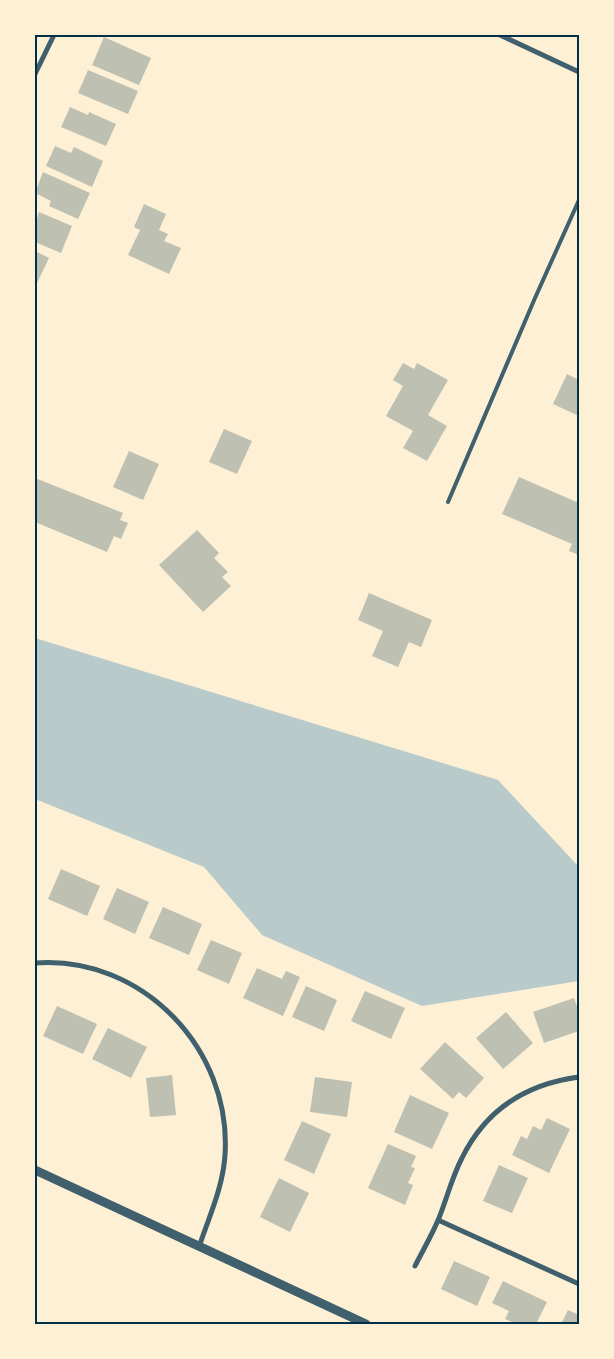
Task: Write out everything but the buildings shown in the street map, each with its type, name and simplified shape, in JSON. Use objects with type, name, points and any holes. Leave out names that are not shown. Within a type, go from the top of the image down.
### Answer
[{"type":"street","points":[[35,74],[54,35]]},
{"type":"street","points":[[500,35],[579,72]]},
{"type":"street","points":[[35,963],[67,963],[96,970],[122,980],[149,996],[172,1015],[193,1039],[208,1065],[219,1094],[224,1124],[225,1155],[221,1184],[199,1247]]},
{"type":"street","points":[[416,1266],[438,1220],[461,1159],[470,1142],[486,1121],[506,1103],[531,1089],[557,1080],[579,1077]]},
{"type":"street","points":[[35,1170],[366,1324]]},
{"type":"street","points":[[438,1220],[579,1284]]},
{"type":"lane","points":[[448,502],[579,200]]},
{"type":"shaded area","points":[[35,638],[498,780],[579,867],[579,981],[422,1006],[262,935],[204,867],[35,799]]}]
